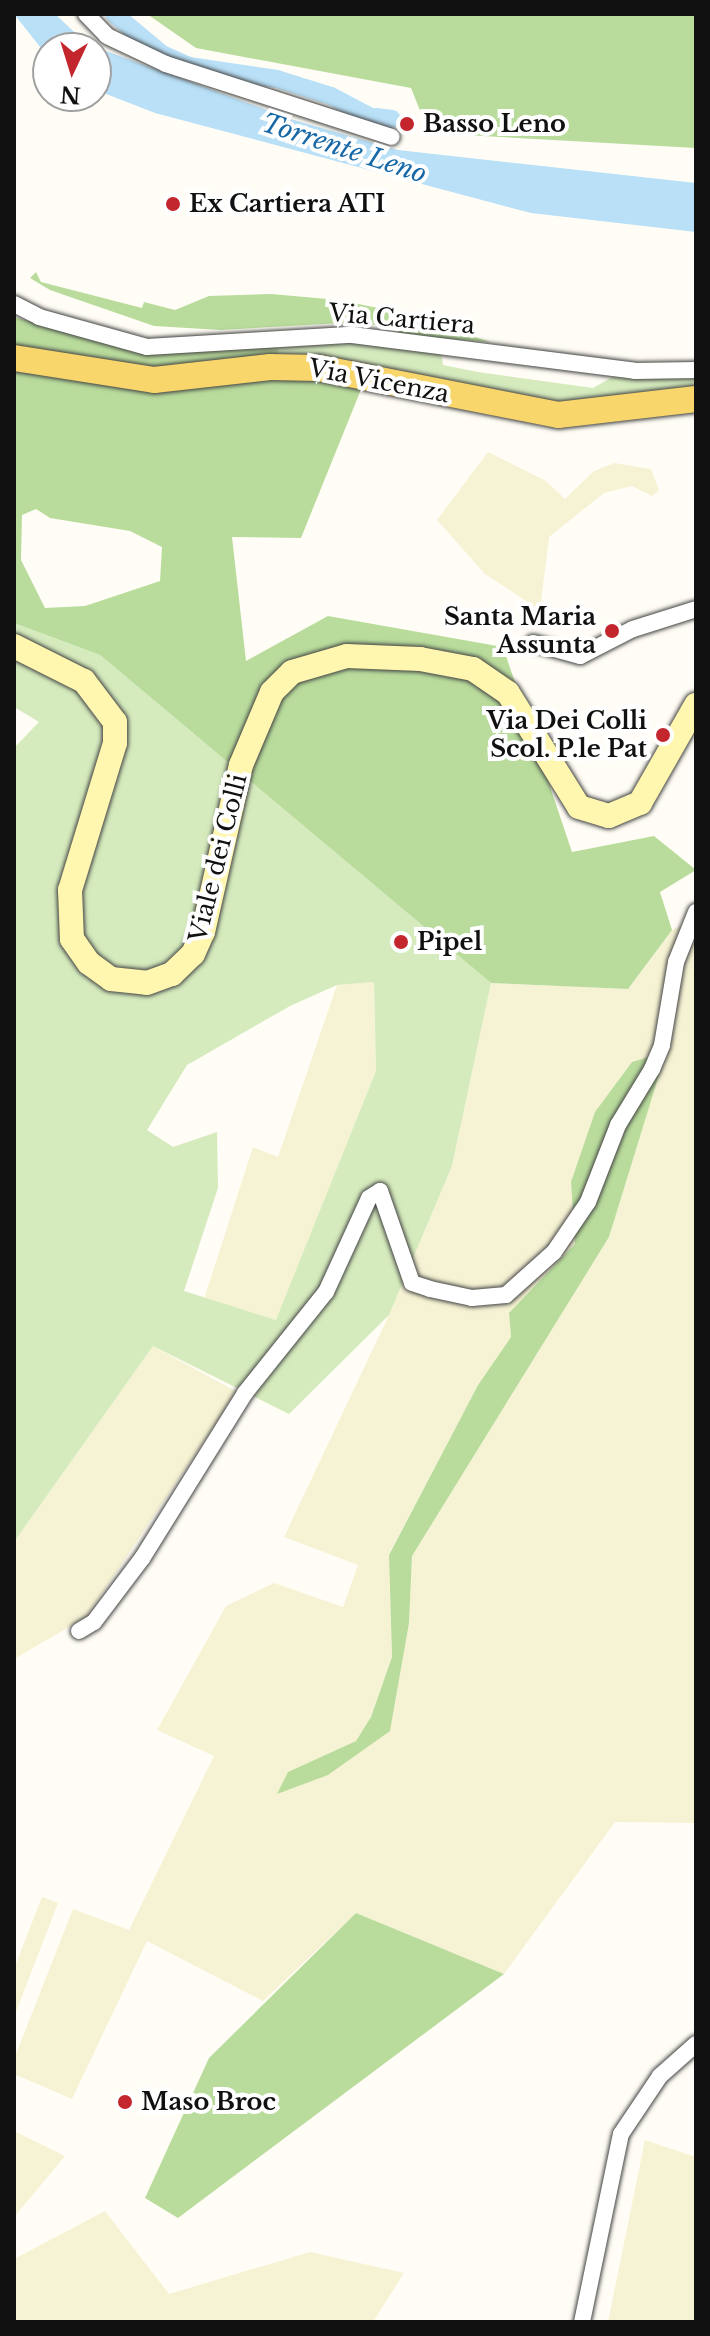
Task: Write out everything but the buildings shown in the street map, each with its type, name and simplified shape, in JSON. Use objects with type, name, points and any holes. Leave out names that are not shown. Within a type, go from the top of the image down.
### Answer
[{"type":"main road","name":"Via Vicenza","points":[[14,358],[154,380],[270,367],[319,368],[558,415],[696,399]]},
{"type":"main road","name":"Viale dei Colli","points":[[14,646],[84,681],[115,722],[115,743],[70,890],[70,914],[72,939],[89,963],[111,979],[135,982],[172,974],[193,954],[206,922],[241,765],[272,692],[292,672],[347,656],[420,659],[473,669],[508,693],[579,807],[609,816],[640,803],[696,705]]},
{"type":"street","points":[[86,14],[107,36],[166,64],[392,137]]},
{"type":"street","name":"Via Cartiera","points":[[14,304],[39,317],[147,347],[352,335],[645,373],[696,370]]},
{"type":"street","points":[[533,643],[580,656],[633,629],[696,609]]},
{"type":"street","points":[[79,1631],[94,1622],[143,1557],[245,1393],[326,1292],[369,1198],[380,1191],[412,1283],[430,1289],[472,1298],[506,1295],[554,1252],[588,1202],[618,1125],[652,1069],[662,1045],[676,962],[696,912]]},
{"type":"street","points":[[582,2322],[621,2134],[660,2076],[696,2044]]},
{"type":"shaded area","points":[[488,452],[546,481],[565,499],[594,471],[614,463],[651,469],[659,490],[652,496],[632,486],[604,493],[549,537],[540,610],[485,574],[437,520]]},
{"type":"shaded area","points":[[696,919],[696,1823],[615,1822],[504,1974],[356,1913],[263,2001],[147,1941],[72,2099],[14,2074],[14,2059],[73,1909],[129,1930],[214,1756],[157,1730],[226,1606],[274,1583],[343,1607],[358,1565],[284,1537],[389,1315],[452,1166],[491,983],[628,989],[672,930]],"holes":[[[665,1053],[609,1237],[412,1556],[409,1623],[390,1731],[288,1772],[356,1741],[371,1717],[392,1657],[389,1554],[478,1385],[511,1337],[509,1313],[575,1244],[571,1182]]]},
{"type":"shaded area","points":[[374,982],[376,1071],[277,1320],[204,1299],[253,1147],[278,1157],[337,985]]},
{"type":"shaded area","points":[[153,1346],[237,1392],[86,1617],[14,1659],[14,1542]]},
{"type":"shaded area","points":[[42,1897],[58,1903],[14,2017],[14,1969]]},
{"type":"shaded area","points":[[14,2131],[65,2156],[14,2217]]},
{"type":"shaded area","points":[[645,2140],[696,2157],[696,2322],[608,2322]]},
{"type":"shaded area","points":[[105,2211],[169,2294],[310,2252],[404,2273],[373,2322],[14,2322],[14,2259]]},
{"type":"green space","points":[[147,14],[696,14],[696,148],[429,133],[411,88],[196,48]]},
{"type":"green space","points":[[36,272],[41,282],[142,308],[144,302],[175,310],[209,296],[271,294],[339,300],[393,311],[491,342],[398,335],[399,326],[342,323],[221,330],[154,326],[50,290],[30,278]]},
{"type":"green space","points":[[14,317],[148,354],[277,343],[279,356],[179,370],[14,348]]},
{"type":"green space","points":[[360,341],[441,352],[443,365],[478,372],[593,388],[614,376],[696,379],[696,388],[568,404],[279,356],[277,343]]},
{"type":"green space","points":[[14,369],[276,375],[362,387],[301,538],[232,537],[246,661],[328,616],[503,647],[572,852],[654,836],[696,870],[660,892],[672,930],[628,989],[491,983],[100,655],[14,623]],"holes":[[[36,509],[50,518],[130,531],[162,547],[160,581],[85,606],[45,608],[21,560],[22,515]]]},
{"type":"green space","points":[[14,623],[100,655],[491,983],[452,1166],[389,1315],[289,1414],[153,1346],[14,1542],[14,748],[39,722],[14,707]],"holes":[[[374,982],[376,1071],[276,1320],[184,1291],[218,1188],[217,1132],[173,1147],[147,1130],[187,1065],[290,1006],[337,985]]]},
{"type":"green space","points":[[666,1052],[609,1237],[412,1556],[409,1623],[390,1731],[328,1775],[277,1794],[288,1772],[356,1741],[371,1717],[392,1657],[389,1555],[478,1385],[511,1337],[509,1313],[575,1244],[571,1182],[595,1112],[632,1062]]},
{"type":"green space","points":[[356,1913],[504,1974],[178,2218],[145,2198],[209,2058]]},
{"type":"water","points":[[14,14],[55,14],[74,32],[32,32],[32,37]]},
{"type":"water","name":"Torrente Leno","points":[[112,53],[294,120],[398,150],[696,183],[696,232],[531,213],[155,113],[112,96]]},
{"type":"waterway","points":[[114,14],[162,54],[189,66],[277,79],[331,96],[369,116]]},
{"type":"waterway","points":[[376,117],[392,119]]},
{"type":"place","name":"Basso Leno","points":[[407,124]]},
{"type":"place","name":"Ex Cartiera ATI","points":[[173,204]]},
{"type":"place","name":"Santa Maria Assunta","points":[[612,631]]},
{"type":"place","name":"Via Dei Colli Scol. P.le Pat","points":[[663,735]]},
{"type":"place","name":"Pipel","points":[[401,942]]},
{"type":"place","name":"Maso Broc","points":[[125,2102]]}]
